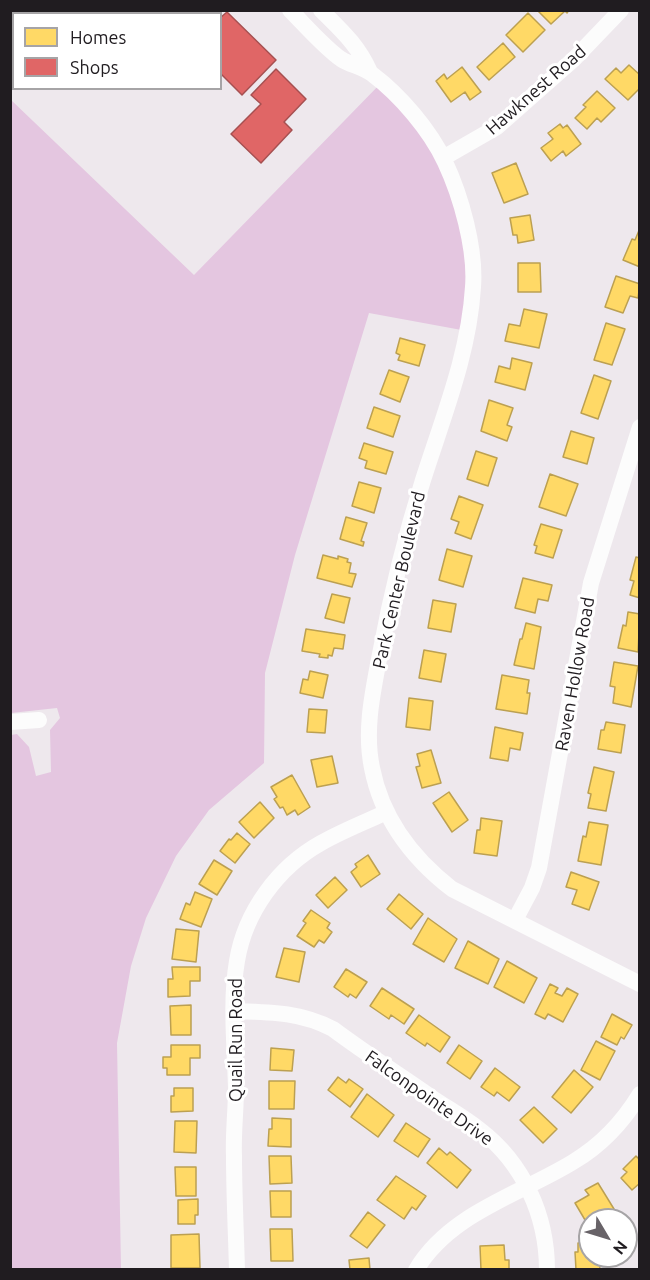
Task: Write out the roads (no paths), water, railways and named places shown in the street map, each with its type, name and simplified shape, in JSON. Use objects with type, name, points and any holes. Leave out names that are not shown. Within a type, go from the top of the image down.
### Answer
[{"type":"street","name":"Park Center Boulevard","points":[[290,10],[341,58],[370,72],[406,106],[443,158],[459,200],[472,258],[473,287],[463,355],[401,556],[369,715],[371,766],[387,812],[404,843],[425,867],[452,889],[639,984]]},
{"type":"street","name":"Park Center Boulevard","points":[[321,10],[350,39],[370,72]]},
{"type":"street","name":"Hawknest Road","points":[[443,158],[488,133],[513,114],[574,59],[621,10]]},
{"type":"street","name":"Raven Hollow Road","points":[[515,920],[532,888],[539,868],[591,583],[639,427]]},
{"type":"street","points":[[10,723],[39,720]]},
{"type":"street","name":"Quail Run Road","points":[[237,1269],[234,1011],[236,969],[241,944],[252,915],[271,885],[294,861],[320,843],[387,812]]},
{"type":"street","name":"Falconpointe Drive","points":[[234,1011],[296,1015],[318,1021],[481,1130],[512,1162],[528,1187],[543,1233],[547,1269]]},
{"type":"street","points":[[416,1269],[426,1253],[444,1235],[464,1221],[575,1161],[597,1144],[631,1109],[639,1094]]}]
